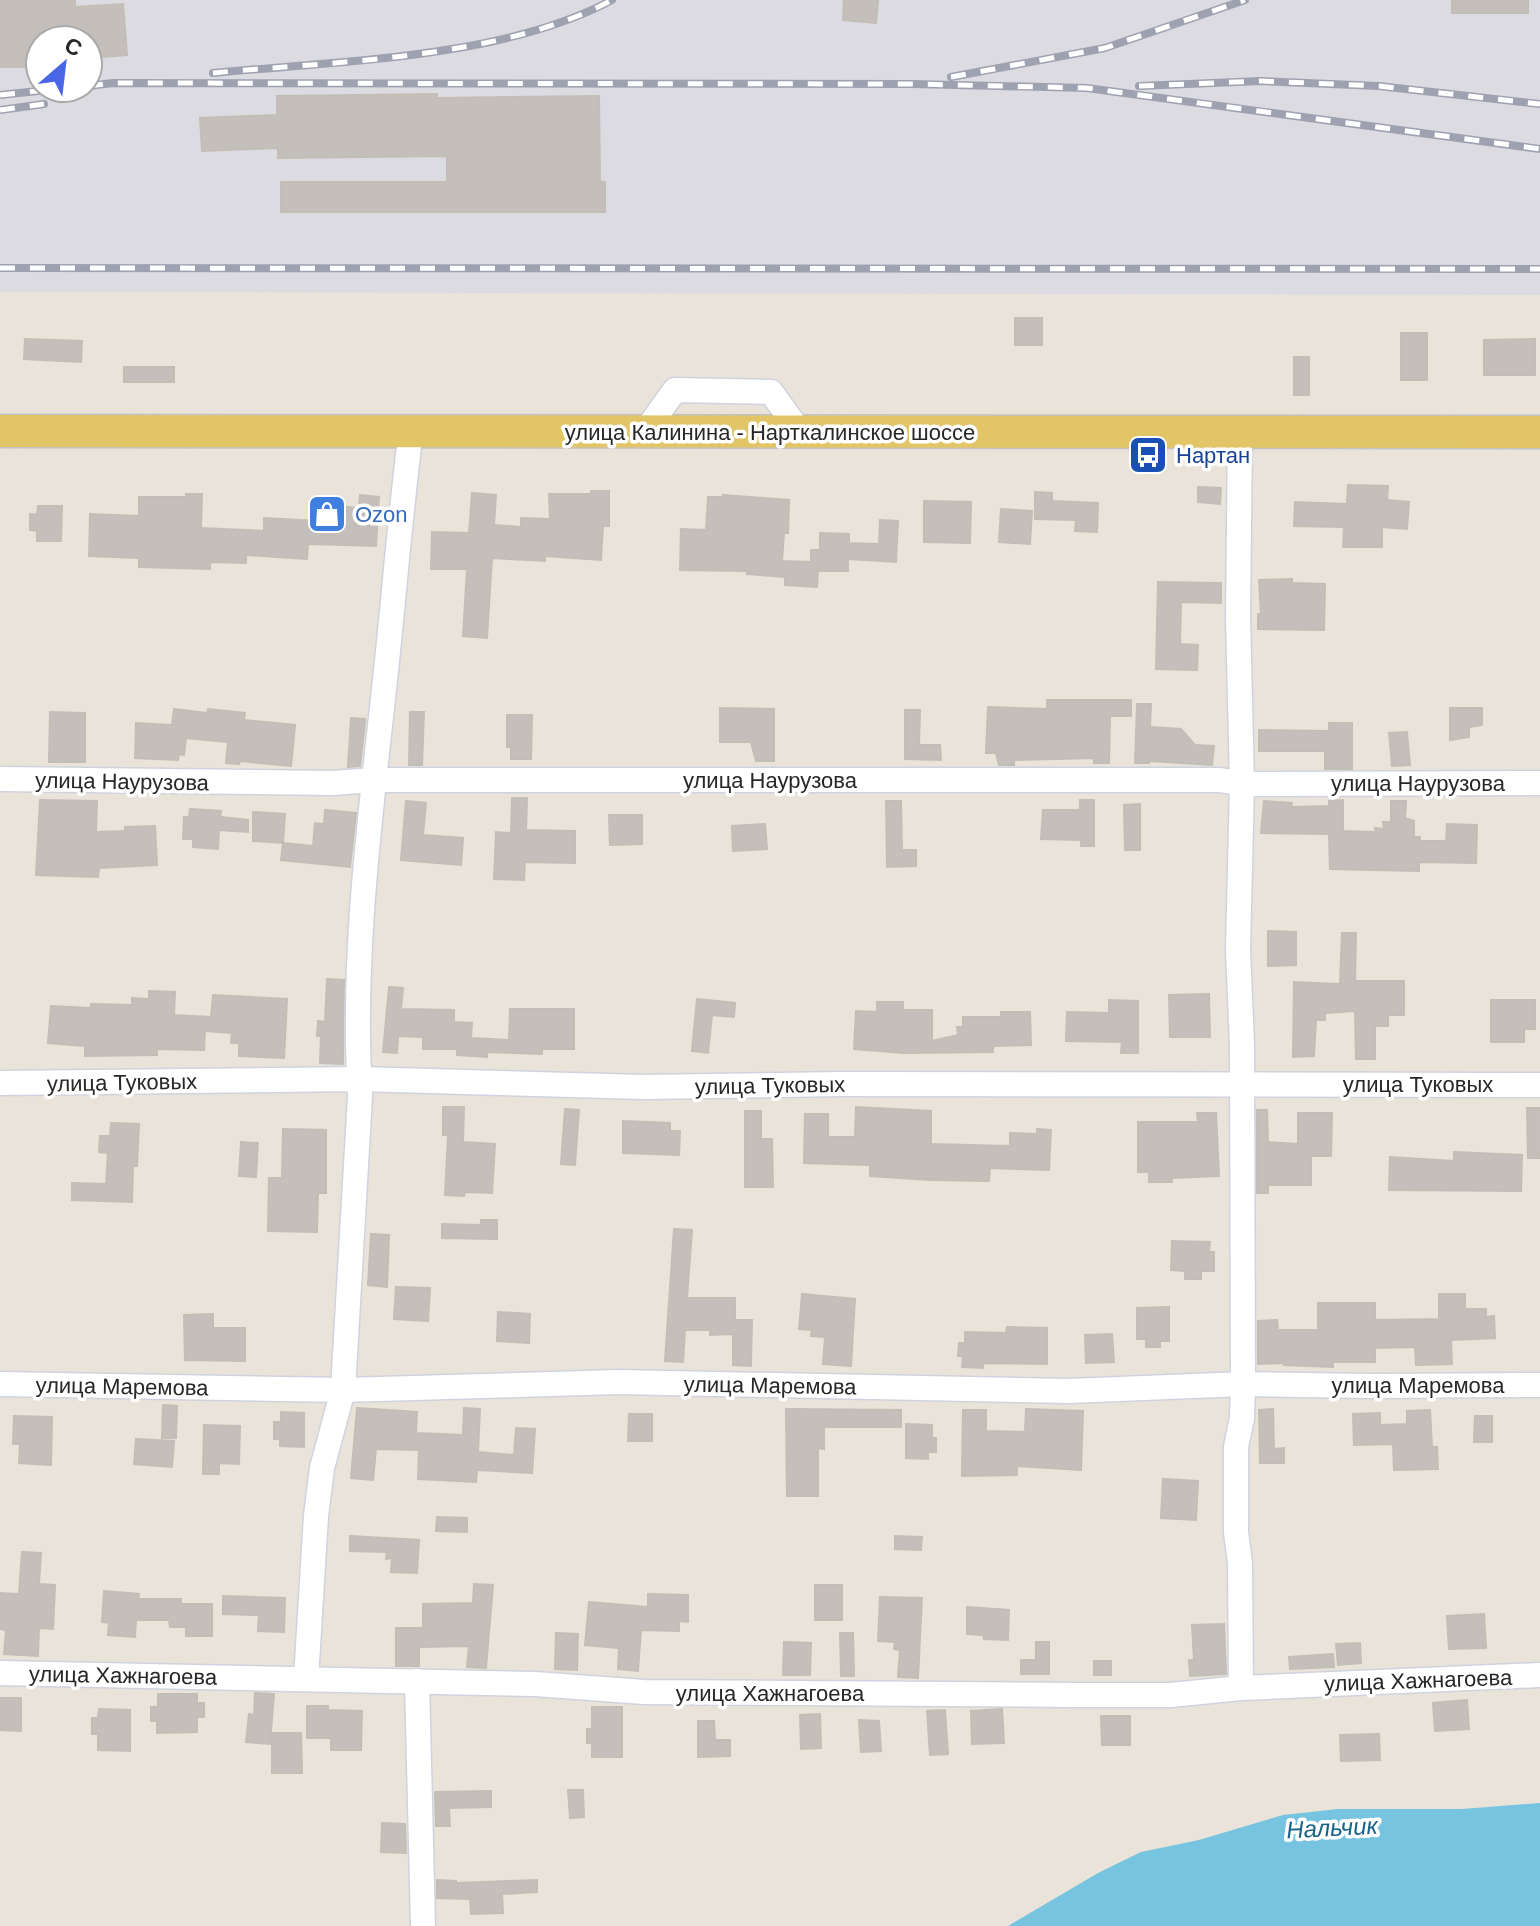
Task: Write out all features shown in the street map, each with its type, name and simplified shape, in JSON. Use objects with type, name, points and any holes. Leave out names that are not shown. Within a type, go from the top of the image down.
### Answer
[{"type":"main road","name":"улица Калинина - Нарткалинское шоссе","points":[[0,431],[1540,432]]},
{"type":"street","points":[[306,1679],[322,1468],[343,1390],[359,1079],[361,915],[411,431]]},
{"type":"street","points":[[1240,432],[1238,616],[1242,784],[1238,950],[1242,1084],[1243,1384],[1236,1460],[1236,1532],[1240,1563],[1241,1688]]},
{"type":"street","name":"улица Наурузова","points":[[0,779],[303,783],[373,780],[1540,783]]},
{"type":"street","name":"улица Туковых","points":[[0,1083],[359,1079],[644,1087],[842,1084],[1540,1085]]},
{"type":"street","name":"улица Маремова","points":[[0,1384],[343,1390],[619,1382],[1069,1391],[1243,1384],[1540,1385]]},
{"type":"street","name":"улица Хажнагоева","points":[[0,1673],[535,1684],[644,1692],[1171,1695],[1241,1688],[1540,1675]]},
{"type":"street","points":[[417,1681],[423,1926]]},
{"type":"shaded area","points":[[0,0],[1540,0],[1540,295],[0,292]]},
{"type":"water","name":"Нальчик","points":[[1540,1803],[1540,1926],[1008,1926],[1098,1873],[1141,1852],[1199,1840],[1283,1815],[1338,1809],[1462,1809]]},
{"type":"building","points":[[0,0],[75,0],[75,7],[123,4],[127,55],[104,57],[104,24],[24,24],[24,67],[0,67]]},
{"type":"building","points":[[844,0],[878,0],[876,23],[843,20]]},
{"type":"building","points":[[1452,0],[1528,0],[1528,13],[1452,13]]},
{"type":"building","points":[[437,94],[437,98],[599,96],[600,182],[605,182],[605,212],[281,212],[281,182],[447,182],[447,156],[278,158],[278,148],[202,151],[200,118],[277,115],[277,96]]},
{"type":"building","points":[[1015,318],[1042,318],[1042,345],[1015,345]]},
{"type":"building","points":[[1401,333],[1427,333],[1427,380],[1401,380]]},
{"type":"building","points":[[25,339],[82,341],[81,362],[24,359]]},
{"type":"building","points":[[1535,339],[1535,375],[1484,375],[1484,340]]},
{"type":"building","points":[[1294,357],[1309,357],[1309,395],[1294,395]]},
{"type":"building","points":[[124,367],[174,367],[174,382],[124,382]]},
{"type":"building","points":[[1348,485],[1388,486],[1387,500],[1409,502],[1407,529],[1382,527],[1382,547],[1343,547],[1344,527],[1294,526],[1295,502],[1347,504]]},
{"type":"building","points":[[1198,487],[1221,488],[1220,504],[1198,502]]},
{"type":"building","points":[[591,491],[609,491],[609,526],[603,526],[601,560],[545,556],[545,561],[492,558],[487,638],[463,636],[467,569],[431,569],[432,532],[469,533],[472,493],[496,495],[494,525],[521,527],[521,518],[550,519],[549,494],[591,494]]},
{"type":"building","points":[[1035,492],[1052,493],[1052,501],[1098,503],[1097,532],[1075,531],[1076,520],[1035,519]]},
{"type":"building","points":[[186,494],[202,494],[201,528],[264,531],[264,518],[319,521],[320,505],[359,508],[360,495],[379,497],[376,546],[308,544],[307,559],[246,555],[246,563],[210,562],[210,569],[139,567],[139,558],[89,556],[90,514],[139,516],[139,497],[186,497]]},
{"type":"building","points":[[723,495],[789,500],[788,533],[784,533],[782,561],[811,562],[811,550],[820,550],[820,533],[849,534],[849,543],[879,544],[880,520],[898,521],[896,562],[848,559],[848,571],[818,571],[817,587],[785,585],[785,577],[747,574],[747,571],[680,570],[681,529],[706,530],[708,497]]},
{"type":"building","points":[[924,501],[971,502],[970,543],[924,542]]},
{"type":"building","points":[[38,506],[62,506],[61,541],[37,541],[37,531],[30,530],[30,514],[37,515]]},
{"type":"building","points":[[1001,509],[1032,511],[1030,544],[999,542]]},
{"type":"building","points":[[1292,579],[1292,583],[1325,584],[1324,630],[1258,629],[1258,614],[1261,614],[1259,580]]},
{"type":"building","points":[[1158,582],[1221,583],[1221,603],[1181,602],[1180,644],[1198,645],[1197,670],[1156,669]]},
{"type":"building","points":[[1047,700],[1131,700],[1131,716],[1110,716],[1109,763],[1094,763],[1094,758],[1014,760],[1014,765],[999,765],[996,753],[986,753],[988,707],[1047,709]]},
{"type":"building","points":[[1137,704],[1151,704],[1150,727],[1181,729],[1195,745],[1214,746],[1212,765],[1135,763]]},
{"type":"building","points":[[720,708],[774,709],[774,761],[756,761],[751,742],[720,742]]},
{"type":"building","points":[[1450,708],[1482,708],[1482,725],[1469,727],[1469,737],[1450,740]]},
{"type":"building","points":[[174,709],[245,713],[244,720],[295,725],[291,766],[240,761],[239,764],[226,763],[228,742],[186,738],[184,755],[179,754],[178,760],[135,758],[136,723],[172,725]]},
{"type":"building","points":[[905,710],[920,710],[919,745],[940,745],[941,760],[905,759]]},
{"type":"building","points":[[50,712],[85,713],[85,762],[49,762]]},
{"type":"building","points":[[410,712],[424,712],[422,765],[409,765]]},
{"type":"building","points":[[507,715],[532,715],[531,759],[511,759],[511,747],[507,747]]},
{"type":"building","points":[[351,718],[365,719],[360,766],[348,767]]},
{"type":"building","points":[[1329,723],[1352,723],[1352,769],[1325,769],[1325,751],[1259,751],[1259,730],[1329,731]]},
{"type":"building","points":[[1407,732],[1410,765],[1392,766],[1389,733]]},
{"type":"building","points":[[512,798],[527,798],[526,830],[575,831],[575,863],[525,862],[524,880],[494,879],[496,832],[511,833]]},
{"type":"building","points":[[40,800],[97,801],[96,832],[155,826],[157,865],[99,868],[98,877],[36,875]]},
{"type":"building","points":[[1080,800],[1094,800],[1094,846],[1081,846],[1081,840],[1041,839],[1043,810],[1080,810]]},
{"type":"building","points":[[1343,800],[1343,831],[1376,832],[1375,828],[1384,829],[1383,822],[1391,822],[1391,801],[1406,801],[1405,818],[1414,821],[1414,837],[1420,837],[1420,841],[1446,841],[1447,824],[1477,825],[1476,863],[1419,862],[1419,871],[1330,869],[1329,834],[1261,833],[1264,801],[1292,803],[1291,807],[1329,806],[1329,801]]},
{"type":"building","points":[[406,801],[426,803],[423,835],[463,838],[461,865],[401,860]]},
{"type":"building","points":[[886,801],[901,801],[902,850],[916,850],[916,866],[887,867]]},
{"type":"building","points":[[1140,804],[1140,850],[1125,850],[1124,805]]},
{"type":"building","points":[[190,809],[221,811],[220,817],[248,820],[248,832],[219,830],[218,849],[193,847],[193,839],[183,839],[184,817],[189,817]]},
{"type":"building","points":[[325,810],[356,813],[350,867],[281,860],[283,843],[313,846],[315,823],[324,824]]},
{"type":"building","points":[[253,812],[285,814],[283,843],[253,841]]},
{"type":"building","points":[[609,815],[642,815],[642,844],[610,845]]},
{"type":"building","points":[[765,824],[767,849],[733,851],[732,826]]},
{"type":"building","points":[[1268,931],[1296,932],[1296,965],[1268,966]]},
{"type":"building","points":[[1342,933],[1356,933],[1355,981],[1404,981],[1404,1015],[1388,1015],[1388,1026],[1375,1026],[1375,1059],[1356,1059],[1355,1011],[1325,1013],[1325,1020],[1316,1020],[1314,1056],[1293,1057],[1294,982],[1340,984]]},
{"type":"building","points":[[327,979],[344,980],[343,1064],[320,1063],[318,1021],[325,1022]]},
{"type":"building","points":[[389,987],[403,988],[401,1009],[454,1010],[454,1022],[472,1023],[471,1038],[509,1040],[510,1009],[574,1009],[574,1049],[542,1049],[542,1054],[487,1052],[487,1057],[457,1055],[457,1049],[423,1049],[423,1037],[398,1036],[397,1053],[383,1052]]},
{"type":"building","points":[[149,991],[175,992],[174,1015],[211,1017],[213,995],[287,999],[284,1058],[239,1056],[239,1043],[231,1043],[232,1033],[205,1031],[204,1050],[157,1049],[157,1055],[85,1056],[85,1046],[48,1043],[51,1006],[91,1008],[91,1004],[132,1005],[132,998],[149,999]]},
{"type":"building","points":[[1209,994],[1210,1037],[1170,1037],[1169,995]]},
{"type":"building","points":[[697,999],[735,1003],[734,1017],[712,1015],[708,1053],[692,1051]]},
{"type":"building","points":[[1109,1000],[1138,1001],[1138,1053],[1121,1053],[1122,1042],[1066,1041],[1067,1012],[1109,1013]]},
{"type":"building","points":[[1491,1000],[1535,1000],[1535,1029],[1524,1029],[1524,1042],[1491,1042]]},
{"type":"building","points":[[877,1002],[903,1002],[903,1010],[932,1010],[932,1041],[958,1035],[957,1027],[963,1027],[963,1017],[1001,1017],[1001,1012],[1030,1012],[1031,1045],[993,1046],[993,1052],[904,1053],[854,1049],[856,1011],[877,1012]]},
{"type":"building","points":[[443,1107],[464,1107],[463,1142],[495,1144],[492,1193],[445,1195],[448,1135],[443,1135]]},
{"type":"building","points":[[856,1107],[931,1111],[931,1144],[1010,1146],[1010,1133],[1037,1134],[1037,1129],[1051,1130],[1049,1170],[990,1168],[989,1181],[931,1180],[870,1176],[870,1165],[804,1163],[805,1114],[828,1114],[828,1137],[855,1137]]},
{"type":"building","points":[[1527,1108],[1540,1108],[1540,1158],[1528,1158]]},
{"type":"building","points":[[565,1109],[579,1110],[575,1165],[561,1164]]},
{"type":"building","points":[[1257,1110],[1267,1110],[1268,1142],[1298,1144],[1298,1113],[1332,1113],[1331,1156],[1311,1156],[1311,1185],[1268,1185],[1268,1193],[1257,1193]]},
{"type":"building","points":[[745,1111],[761,1111],[761,1139],[772,1139],[773,1187],[745,1187]]},
{"type":"building","points":[[1197,1113],[1216,1113],[1219,1176],[1149,1182],[1149,1172],[1138,1172],[1138,1122],[1198,1122]]},
{"type":"building","points":[[623,1121],[670,1123],[670,1131],[680,1131],[679,1155],[623,1153]]},
{"type":"building","points":[[111,1123],[139,1124],[132,1202],[72,1200],[72,1183],[106,1184],[108,1153],[99,1152],[100,1136],[110,1136]]},
{"type":"building","points":[[283,1129],[326,1130],[326,1193],[318,1193],[317,1232],[268,1231],[269,1178],[282,1178]]},
{"type":"building","points":[[241,1142],[258,1143],[256,1177],[239,1176]]},
{"type":"building","points":[[1454,1152],[1522,1155],[1521,1191],[1389,1190],[1390,1157],[1454,1161]]},
{"type":"building","points":[[481,1220],[497,1220],[497,1239],[442,1238],[442,1224],[481,1225]]},
{"type":"building","points":[[674,1229],[692,1230],[687,1298],[735,1298],[735,1320],[752,1320],[751,1366],[733,1365],[733,1334],[710,1335],[710,1330],[685,1330],[683,1362],[665,1361]]},
{"type":"building","points":[[371,1234],[389,1235],[387,1287],[368,1285]]},
{"type":"building","points":[[1172,1241],[1210,1242],[1209,1252],[1214,1252],[1214,1271],[1201,1271],[1201,1279],[1185,1279],[1185,1271],[1171,1270]]},
{"type":"building","points":[[396,1287],[430,1288],[428,1321],[394,1319]]},
{"type":"building","points":[[802,1294],[855,1299],[851,1366],[823,1364],[825,1337],[811,1336],[812,1330],[799,1329]]},
{"type":"building","points":[[1439,1294],[1465,1294],[1465,1309],[1486,1309],[1486,1317],[1494,1316],[1495,1338],[1451,1340],[1452,1364],[1416,1365],[1415,1347],[1375,1348],[1375,1362],[1333,1362],[1333,1367],[1258,1364],[1258,1321],[1277,1320],[1278,1330],[1318,1330],[1318,1303],[1375,1303],[1375,1320],[1439,1319]]},
{"type":"building","points":[[1169,1307],[1169,1341],[1160,1341],[1160,1347],[1146,1347],[1146,1339],[1137,1339],[1137,1308]]},
{"type":"building","points":[[498,1312],[530,1314],[529,1343],[497,1341]]},
{"type":"building","points":[[213,1314],[213,1328],[245,1328],[245,1361],[185,1360],[184,1315]]},
{"type":"building","points":[[1007,1327],[1047,1328],[1047,1364],[983,1363],[983,1368],[962,1367],[963,1356],[958,1356],[959,1343],[965,1343],[965,1332],[1006,1333]]},
{"type":"building","points":[[1112,1334],[1114,1362],[1086,1363],[1085,1335]]},
{"type":"building","points":[[163,1405],[177,1406],[176,1438],[162,1438]]},
{"type":"building","points":[[357,1408],[417,1412],[416,1433],[463,1435],[464,1408],[480,1409],[478,1452],[514,1455],[516,1428],[535,1429],[532,1473],[477,1470],[476,1482],[418,1479],[419,1450],[376,1449],[373,1480],[351,1478]]},
{"type":"building","points":[[786,1409],[901,1410],[901,1427],[824,1427],[824,1449],[818,1448],[818,1496],[787,1496]]},
{"type":"building","points":[[1026,1409],[1083,1411],[1081,1470],[1017,1466],[1017,1475],[962,1476],[963,1410],[986,1410],[986,1431],[1025,1432]]},
{"type":"building","points":[[1273,1409],[1274,1449],[1284,1448],[1284,1463],[1260,1463],[1259,1410]]},
{"type":"building","points":[[1430,1410],[1432,1447],[1437,1447],[1438,1469],[1394,1470],[1393,1444],[1354,1445],[1353,1414],[1380,1413],[1380,1425],[1407,1424],[1407,1411]]},
{"type":"building","points":[[281,1412],[304,1413],[304,1447],[280,1446],[280,1439],[274,1439],[274,1422],[281,1422]]},
{"type":"building","points":[[629,1414],[652,1414],[652,1441],[628,1441]]},
{"type":"building","points":[[14,1416],[52,1417],[51,1465],[19,1463],[20,1444],[13,1444]]},
{"type":"building","points":[[1475,1416],[1492,1416],[1492,1442],[1474,1442]]},
{"type":"building","points":[[906,1424],[932,1425],[936,1452],[928,1452],[928,1459],[906,1458]]},
{"type":"building","points":[[204,1425],[240,1426],[239,1464],[219,1463],[219,1474],[203,1474]]},
{"type":"building","points":[[136,1439],[174,1441],[172,1467],[134,1464]]},
{"type":"building","points":[[1163,1479],[1198,1481],[1196,1520],[1161,1518]]},
{"type":"building","points":[[437,1517],[467,1518],[467,1532],[436,1531]]},
{"type":"building","points":[[350,1536],[419,1540],[417,1573],[391,1572],[392,1558],[386,1559],[387,1552],[350,1551]]},
{"type":"building","points":[[895,1536],[922,1537],[921,1550],[895,1549]]},
{"type":"building","points":[[22,1552],[41,1553],[39,1584],[55,1585],[53,1629],[39,1628],[38,1656],[4,1654],[6,1630],[0,1629],[0,1593],[19,1594]]},
{"type":"building","points":[[474,1584],[493,1585],[486,1668],[467,1667],[469,1646],[419,1647],[419,1666],[396,1666],[396,1628],[423,1628],[423,1604],[473,1603]]},
{"type":"building","points":[[815,1585],[842,1585],[842,1620],[815,1620]]},
{"type":"building","points":[[104,1591],[139,1594],[138,1599],[181,1599],[181,1604],[212,1604],[212,1636],[186,1636],[186,1627],[170,1627],[169,1620],[136,1620],[135,1637],[108,1635],[109,1623],[102,1622]]},
{"type":"building","points":[[648,1594],[688,1595],[688,1622],[679,1621],[679,1631],[641,1630],[638,1671],[618,1669],[619,1648],[585,1645],[589,1602],[648,1607]]},
{"type":"building","points":[[223,1596],[285,1598],[284,1632],[258,1631],[259,1615],[223,1614]]},
{"type":"building","points":[[880,1597],[922,1598],[918,1678],[898,1677],[900,1650],[894,1649],[895,1642],[878,1641]]},
{"type":"building","points":[[967,1607],[1009,1610],[1008,1640],[984,1639],[983,1635],[967,1634]]},
{"type":"building","points":[[1484,1614],[1486,1648],[1449,1649],[1447,1616]]},
{"type":"building","points":[[1224,1624],[1226,1674],[1190,1676],[1189,1660],[1194,1660],[1192,1625]]},
{"type":"building","points":[[556,1633],[578,1634],[577,1670],[555,1669]]},
{"type":"building","points":[[840,1633],[853,1633],[854,1676],[841,1676]]},
{"type":"building","points":[[784,1642],[811,1643],[810,1675],[783,1675]]},
{"type":"building","points":[[1036,1642],[1049,1642],[1049,1674],[1021,1674],[1021,1660],[1036,1660]]},
{"type":"building","points":[[1360,1643],[1361,1663],[1338,1665],[1336,1644]]},
{"type":"building","points":[[1333,1654],[1334,1667],[1290,1669],[1289,1657]]},
{"type":"building","points":[[1094,1661],[1111,1661],[1111,1675],[1094,1675]]},
{"type":"building","points":[[255,1693],[274,1694],[270,1744],[246,1742],[249,1714],[254,1715]]},
{"type":"building","points":[[158,1694],[197,1694],[197,1703],[204,1703],[204,1717],[197,1717],[197,1732],[157,1733],[157,1721],[151,1721],[151,1707],[158,1707]]},
{"type":"building","points":[[0,1698],[21,1698],[21,1731],[0,1730]]},
{"type":"building","points":[[1467,1700],[1469,1729],[1435,1731],[1433,1703]]},
{"type":"building","points":[[307,1706],[362,1711],[361,1750],[331,1750],[331,1738],[307,1738]]},
{"type":"building","points":[[592,1707],[622,1707],[622,1757],[592,1757],[592,1743],[587,1743],[587,1729],[592,1729]]},
{"type":"building","points":[[99,1709],[130,1710],[130,1751],[98,1750],[98,1734],[92,1734],[92,1718],[98,1718]]},
{"type":"building","points":[[1002,1709],[1004,1743],[972,1744],[971,1711]]},
{"type":"building","points":[[945,1710],[948,1754],[930,1755],[927,1711]]},
{"type":"building","points":[[820,1714],[821,1748],[801,1749],[800,1715]]},
{"type":"building","points":[[1101,1716],[1130,1716],[1130,1745],[1102,1745]]},
{"type":"building","points":[[859,1720],[879,1721],[881,1751],[861,1752]]},
{"type":"building","points":[[698,1721],[714,1721],[715,1740],[730,1740],[730,1756],[698,1757]]},
{"type":"building","points":[[272,1733],[301,1733],[302,1773],[272,1773]]},
{"type":"building","points":[[1379,1734],[1380,1760],[1341,1761],[1340,1735]]},
{"type":"building","points":[[568,1790],[583,1790],[584,1817],[570,1818]]},
{"type":"building","points":[[491,1791],[491,1807],[449,1808],[450,1826],[436,1826],[435,1792]]},
{"type":"building","points":[[382,1823],[405,1824],[406,1853],[381,1852]]},
{"type":"building","points":[[437,1880],[456,1883],[537,1880],[537,1892],[502,1894],[503,1913],[471,1914],[470,1899],[437,1898]]},
{"type":"railway","points":[[213,73],[365,60],[470,46],[521,35],[568,20],[612,0]]},
{"type":"railway","points":[[951,77],[1105,48],[1245,0]]},
{"type":"railway","points":[[1139,86],[1261,81],[1379,86],[1540,104]]},
{"type":"railway","points":[[104,84],[913,84],[1087,88],[1540,149]]},
{"type":"railway","points":[[0,95],[24,92]]},
{"type":"railway","points":[[0,110],[44,104]]},
{"type":"railway","points":[[0,268],[1540,269]]},
{"type":"place","name":"Нартан","points":[[1148,455]]},
{"type":"place","name":"Ozon","points":[[327,514]]}]
